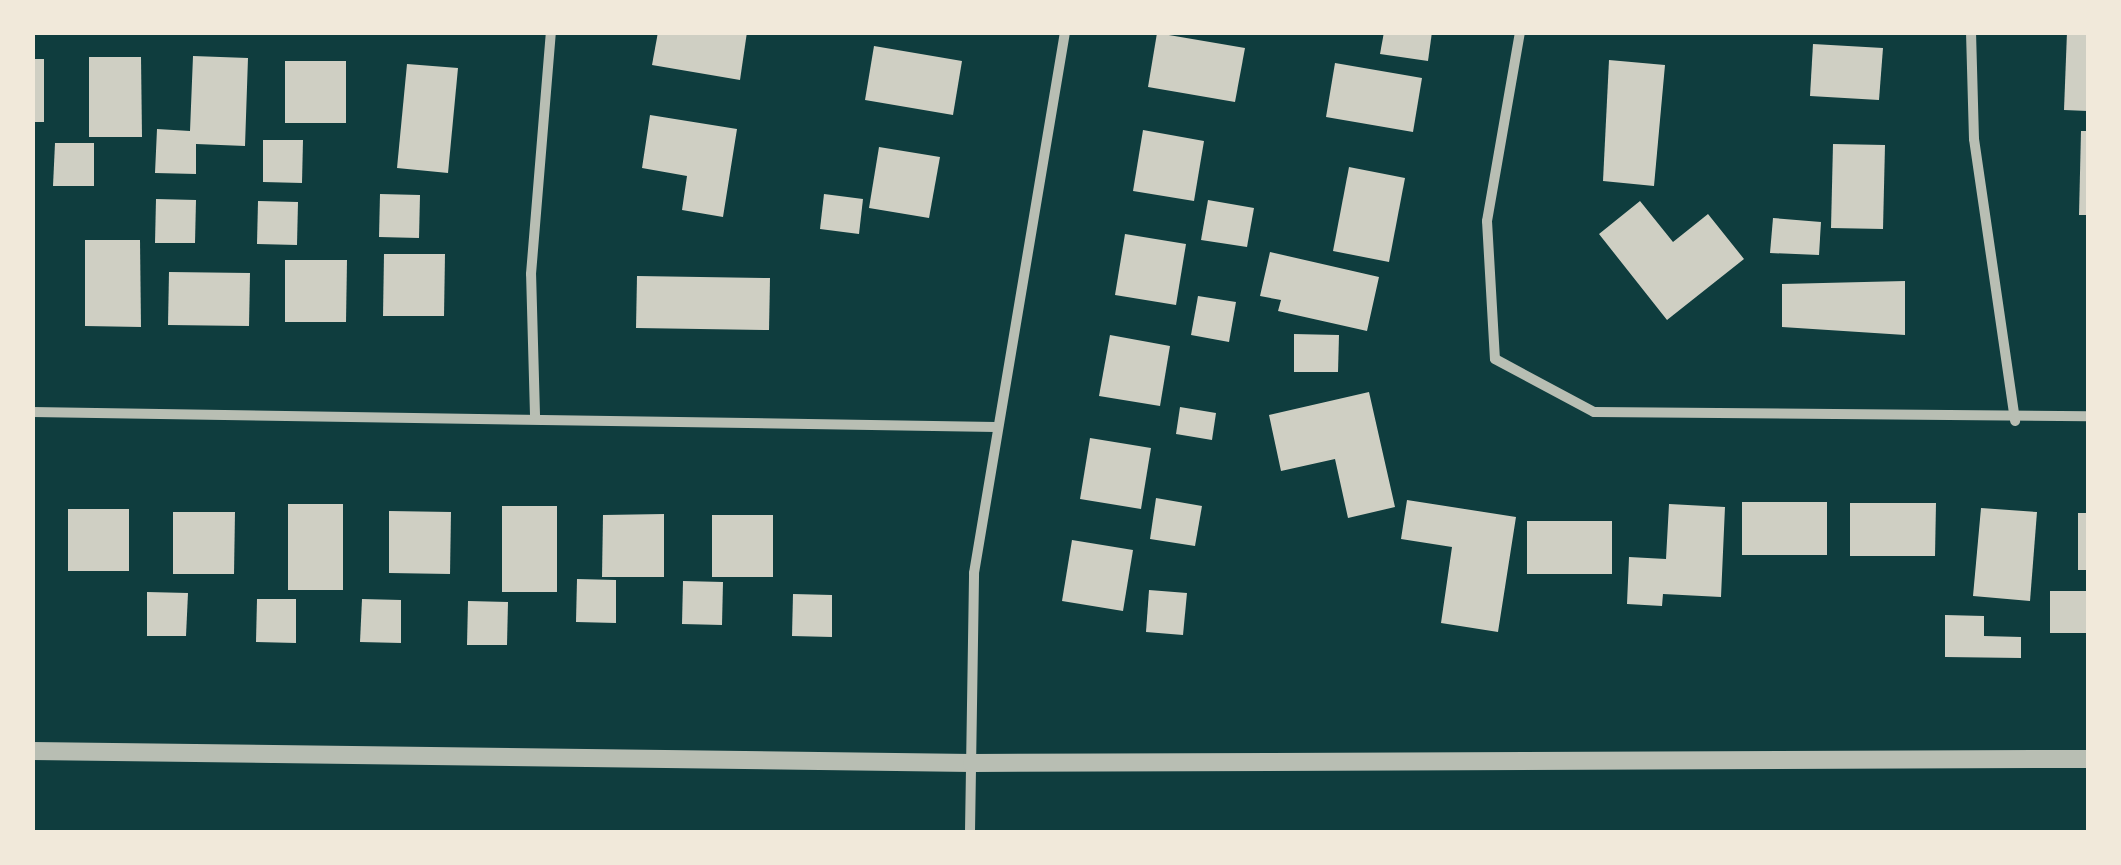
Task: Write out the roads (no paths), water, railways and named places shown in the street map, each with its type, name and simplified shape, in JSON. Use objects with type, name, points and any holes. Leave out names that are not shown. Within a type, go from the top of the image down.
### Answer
[{"type":"street","points":[[536,415],[531,274],[551,32]]},
{"type":"street","points":[[970,832],[974,573],[1065,32]]},
{"type":"street","points":[[1520,32],[1487,221],[1496,359],[1594,412],[2015,421],[2088,416]]},
{"type":"street","points":[[1970,32],[1974,139],[2015,421]]},
{"type":"street","points":[[32,412],[536,415],[996,427]]},
{"type":"street","points":[[32,751],[972,763],[2088,758]]}]
